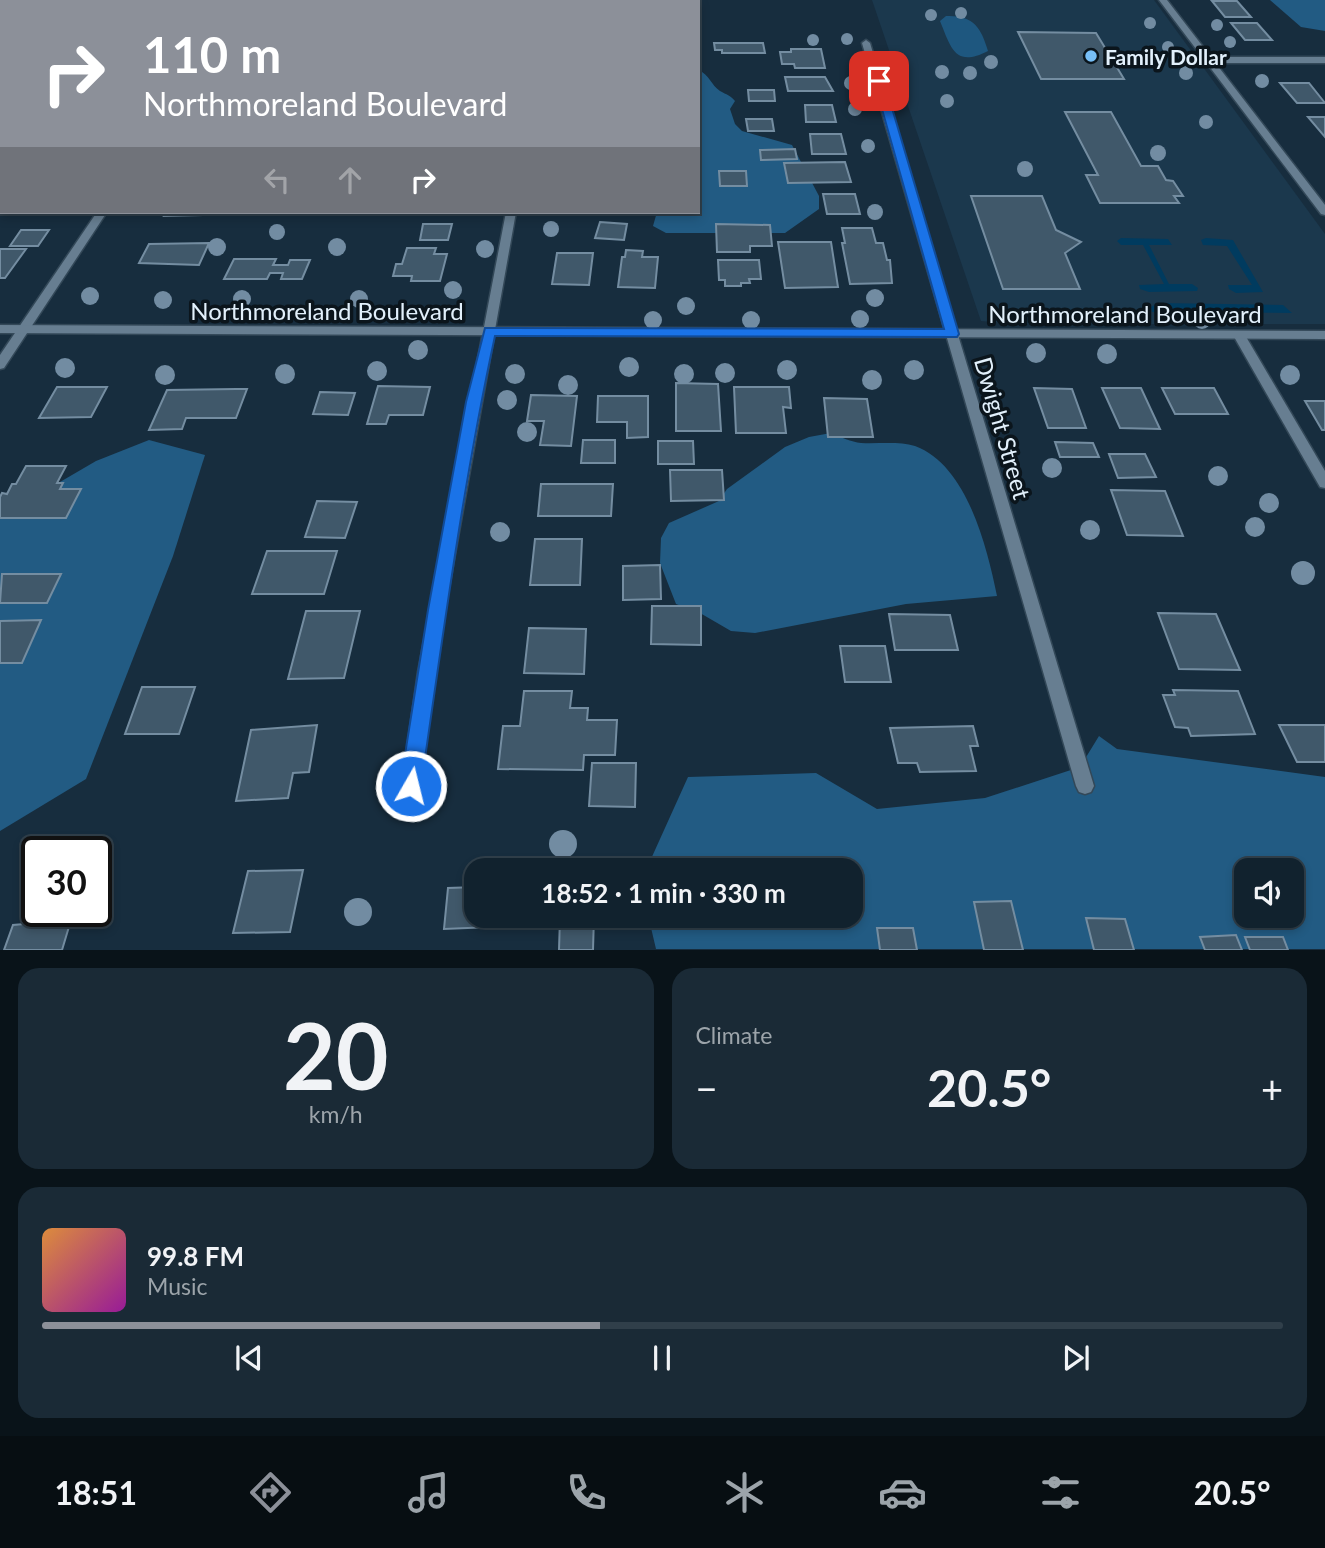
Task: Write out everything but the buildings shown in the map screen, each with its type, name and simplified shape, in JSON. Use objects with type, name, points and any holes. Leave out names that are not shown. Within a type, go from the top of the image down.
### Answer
[{"type":"street","points":[[1163,0],[1325,211]]},
{"type":"street","name":"Dwight Street","points":[[866,43],[1085,786]]},
{"type":"street","points":[[1209,60],[1325,60]]},
{"type":"street","points":[[0,365],[101,214]]},
{"type":"street","points":[[408,805],[426,672],[510,214]]},
{"type":"street","name":"Northmoreland Boulevard","points":[[0,329],[1325,335]]},
{"type":"street","points":[[1239,335],[1325,483]]},
{"type":"shaded area","points":[[872,0],[1154,0],[1325,234],[1325,324],[1017,324],[981,321]]},
{"type":"shaded area","points":[[1270,0],[1325,0],[1325,31],[1301,27]]},
{"type":"shaded area","points":[[946,16],[963,18],[974,24],[979,29],[988,51],[968,57],[956,52],[951,47],[940,21]]},
{"type":"shaded area","points":[[700,71],[717,89],[735,101],[730,109],[735,124],[742,131],[792,145],[819,196],[819,209],[785,233],[666,233],[653,226],[656,214],[700,214]]},
{"type":"shaded area","points":[[1121,238],[1168,239],[1172,245],[1149,245],[1169,284],[1192,284],[1198,288],[1197,291],[1149,292],[1140,289],[1139,285],[1164,284],[1143,245],[1121,245],[1117,241]]},
{"type":"shaded area","points":[[1201,240],[1233,240],[1263,292],[1236,293],[1229,289],[1228,285],[1252,285],[1227,246],[1203,245]]},
{"type":"shaded area","points":[[1158,303],[1283,305],[1292,313],[1152,312],[1151,307]]},
{"type":"shaded area","points":[[831,433],[857,442],[909,444],[933,456],[961,489],[972,510],[997,596],[906,604],[755,633],[731,631],[700,613],[676,604],[660,563],[661,538],[669,523],[719,501],[727,489],[785,447],[809,437]]},
{"type":"shaded area","points":[[149,440],[205,455],[173,556],[86,779],[0,831],[0,517],[96,461]]},
{"type":"shaded area","points":[[1099,736],[1117,749],[1325,777],[1325,949],[656,949],[651,928],[863,928],[863,858],[651,858],[688,777],[816,773],[877,809],[985,798],[1080,767]]},
{"type":"place","name":"Family Dollar","points":[[1091,56]]},
{"type":"route","points":[[411,786],[426,672],[489,331],[952,334],[879,81]]}]
